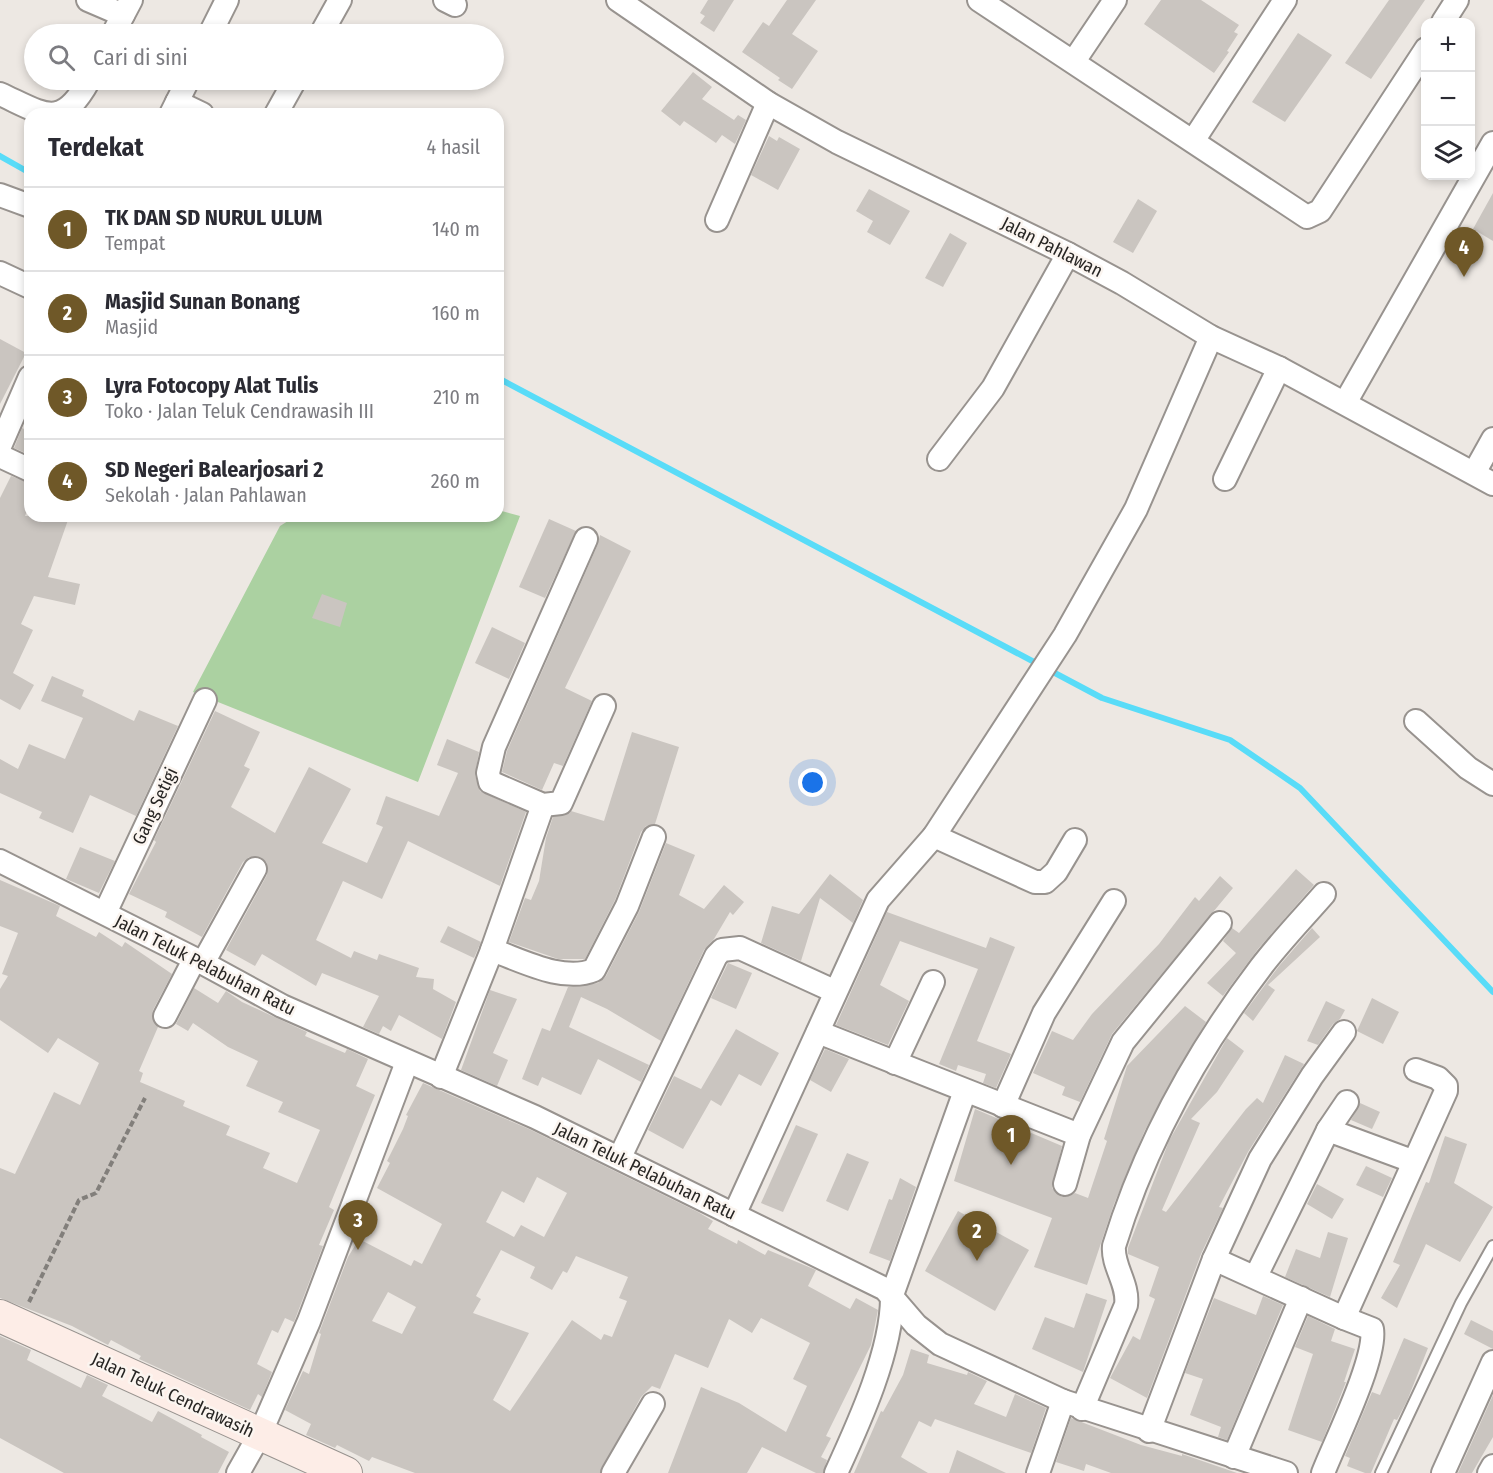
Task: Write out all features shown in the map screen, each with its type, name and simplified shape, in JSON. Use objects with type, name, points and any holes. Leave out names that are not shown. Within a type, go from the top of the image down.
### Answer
[{"type":"street","points":[[88,0],[122,17]]},
{"type":"street","points":[[215,24],[227,0]]},
{"type":"street","points":[[327,24],[340,0]]},
{"type":"street","name":"Jalan Pahlawan","points":[[618,0],[768,103],[887,167],[1068,254],[1122,283],[1210,337],[1279,368],[1484,479]]},
{"type":"street","points":[[979,0],[1307,217],[1314,216],[1421,55]]},
{"type":"street","points":[[1074,61],[1115,0]]},
{"type":"street","points":[[1193,141],[1285,0]]},
{"type":"street","points":[[1446,18],[1457,0]]},
{"type":"street","points":[[69,108],[74,105],[83,90]]},
{"type":"street","points":[[174,108],[183,90]]},
{"type":"street","points":[[279,108],[289,90]]},
{"type":"street","points":[[0,94],[32,108]]},
{"type":"street","points":[[717,220],[768,103]]},
{"type":"street","points":[[1345,403],[1493,143]]},
{"type":"street","points":[[0,195],[24,204]]},
{"type":"street","points":[[939,459],[993,388],[1068,254]]},
{"type":"street","points":[[0,273],[24,284]]},
{"type":"street","points":[[734,1215],[818,1032],[834,991],[878,900],[934,836],[1065,634],[1136,509],[1210,337]]},
{"type":"street","points":[[1225,479],[1279,368]]},
{"type":"street","points":[[0,446],[9,402],[24,384]]},
{"type":"street","points":[[1484,479],[1493,439]]},
{"type":"street","points":[[0,456],[24,467]]},
{"type":"street","points":[[586,539],[494,747],[488,773],[489,780],[495,785],[543,805],[555,806],[563,801],[604,706]]},
{"type":"street","name":"Gang Setigi","points":[[105,913],[205,700]]},
{"type":"street","points":[[1416,721],[1468,768],[1492,781]]},
{"type":"street","points":[[441,1077],[492,950],[543,805]]},
{"type":"street","points":[[934,836],[1035,882],[1045,882],[1056,872],[1075,840]]},
{"type":"street","points":[[492,950],[546,968],[576,973],[594,970],[627,906],[654,837]]},
{"type":"street","name":"Jalan Teluk Pelabuhan Ratu","points":[[0,861],[199,961],[282,1006],[535,1117],[821,1257],[892,1295],[916,1325],[940,1344],[1072,1405],[1286,1473]]},
{"type":"street","points":[[165,1016],[255,869]]},
{"type":"street","points":[[1038,1473],[1126,1305],[1126,1293],[1114,1257],[1114,1246],[1149,1155],[1173,1101],[1194,1064],[1261,967],[1324,894]]},
{"type":"street","points":[[1003,1106],[1044,1013],[1114,901]]},
{"type":"street","points":[[1065,1184],[1079,1135],[1123,1042],[1220,923]]},
{"type":"street","points":[[620,1157],[716,956],[722,950],[740,948],[834,991]]},
{"type":"street","points":[[895,1063],[933,982]]},
{"type":"street","points":[[818,1032],[1079,1135]]},
{"type":"street","points":[[1149,1431],[1214,1259],[1260,1159],[1312,1076],[1344,1032]]},
{"type":"street","points":[[238,1473],[261,1434],[309,1321],[407,1062]]},
{"type":"street","points":[[1344,1318],[1446,1089],[1438,1077],[1416,1070]]},
{"type":"street","points":[[836,1473],[860,1422],[893,1313],[892,1295],[964,1090]]},
{"type":"street","points":[[1256,1276],[1328,1130],[1347,1102]]},
{"type":"street","points":[[1328,1130],[1412,1161]]},
{"type":"street","points":[[1214,1259],[1372,1329],[1373,1336],[1368,1360],[1323,1473]]},
{"type":"street","points":[[1234,1457],[1301,1298]]},
{"type":"street","name":"Jalan Teluk Cendrawasih","points":[[10,1320],[346,1473]]},
{"type":"street","points":[[1443,1473],[1493,1362]]},
{"type":"street","points":[[613,1473],[653,1404]]},
{"type":"street","points":[[1490,1473],[1493,1466]]},
{"type":"lane","points":[[1380,1473],[1461,1302],[1493,1246]]},
{"type":"path","points":[[10,1320],[79,1200],[96,1193],[145,1098]]},
{"type":"green space","points":[[504,512],[520,516],[418,782],[193,692],[280,526],[286,522],[504,522]]},
{"type":"building","points":[[708,0],[734,0],[714,32],[700,23],[705,16],[700,13]]},
{"type":"building","points":[[787,0],[816,0],[792,34],[818,51],[792,89],[742,52],[763,22],[769,26]]},
{"type":"building","points":[[1161,0],[1201,0],[1239,25],[1234,32],[1238,34],[1227,51],[1229,52],[1214,73],[1144,24]]},
{"type":"building","points":[[1389,0],[1425,0],[1371,79],[1345,63]]},
{"type":"building","points":[[1298,33],[1332,55],[1285,122],[1252,102]]},
{"type":"building","points":[[693,72],[712,87],[702,99],[734,120],[738,115],[746,120],[735,144],[722,135],[716,143],[684,121],[680,126],[661,111]]},
{"type":"building","points":[[769,136],[777,141],[779,137],[800,149],[778,190],[751,175]]},
{"type":"building","points":[[869,189],[910,211],[890,245],[867,232],[873,221],[856,211]]},
{"type":"building","points":[[1493,193],[1493,241],[1473,229]]},
{"type":"building","points":[[1138,199],[1157,211],[1133,253],[1113,242]]},
{"type":"building","points":[[950,233],[967,243],[943,287],[925,278]]},
{"type":"building","points":[[0,339],[24,352],[24,357],[0,404]]},
{"type":"building","points":[[22,428],[24,429],[24,452],[14,448]]},
{"type":"building","points":[[11,476],[24,481],[24,522],[67,522],[48,577],[80,584],[75,605],[34,596],[21,624],[33,630],[13,673],[34,685],[20,710],[0,699],[0,498]]},
{"type":"building","points":[[549,519],[576,531],[545,598],[519,587]]},
{"type":"building","points":[[600,535],[631,551],[565,688],[592,701],[563,766],[554,763],[542,790],[502,772],[507,751]]},
{"type":"building","points":[[322,594],[347,603],[340,627],[312,618]]},
{"type":"building","points":[[492,627],[525,643],[509,679],[475,663]]},
{"type":"building","points":[[52,676],[84,690],[82,696],[134,721],[139,710],[178,726],[136,816],[90,795],[73,833],[39,818],[42,812],[0,793],[0,759],[18,769],[29,744],[65,759],[83,718],[41,701]]},
{"type":"building","points":[[215,711],[260,732],[244,766],[250,769],[231,807],[275,833],[309,767],[351,789],[322,843],[367,863],[383,827],[376,824],[386,796],[439,816],[458,773],[437,765],[447,739],[479,752],[475,775],[480,791],[526,812],[500,886],[408,841],[382,899],[343,881],[316,940],[351,958],[354,951],[377,960],[379,954],[419,968],[416,977],[434,979],[433,989],[456,1002],[442,1039],[399,1015],[391,1031],[383,1026],[379,1034],[363,1027],[379,996],[322,973],[316,986],[262,954],[255,966],[226,950],[267,875],[267,863],[261,857],[249,857],[243,862],[202,937],[165,917],[167,912],[129,894],[156,842],[154,840]]},
{"type":"building","points":[[632,732],[679,747],[655,824],[646,826],[641,832],[615,900],[585,959],[558,959],[509,942],[525,898],[531,900],[539,881],[546,838],[553,817],[571,811],[604,821]]},
{"type":"building","points":[[666,843],[695,855],[679,895],[704,909],[724,885],[744,902],[733,915],[730,912],[714,939],[704,950],[661,1041],[607,1009],[581,997],[569,1027],[649,1065],[641,1082],[598,1059],[581,1095],[542,1077],[538,1086],[522,1079],[542,1028],[550,1031],[568,987],[598,983],[606,976],[639,912]]},
{"type":"building","points":[[80,847],[115,861],[99,893],[66,879]]},
{"type":"building","points":[[1296,869],[1314,885],[1258,949],[1223,996],[1207,983],[1236,953],[1223,941],[1232,928],[1239,933]]},
{"type":"building","points":[[830,874],[863,900],[853,923],[820,898],[801,961],[761,943],[772,906],[799,914]]},
{"type":"building","points":[[1220,876],[1233,888],[1112,1034],[1080,1102],[1062,1095],[1065,1087],[1033,1073],[1052,1031],[1073,1040],[1092,1014],[1159,944],[1195,897],[1199,901]]},
{"type":"building","points":[[0,880],[60,906],[56,916],[96,937],[99,932],[122,947],[125,942],[172,974],[153,1010],[152,1017],[158,1027],[139,1071],[143,1073],[140,1082],[185,1101],[183,1106],[230,1126],[226,1135],[270,1153],[263,1168],[297,1183],[320,1130],[278,1112],[283,1102],[246,1086],[258,1061],[228,1047],[193,1023],[188,1031],[176,1024],[194,988],[218,1003],[226,991],[242,1002],[307,1032],[305,1036],[345,1053],[347,1049],[368,1059],[356,1086],[375,1095],[329,1207],[334,1210],[319,1245],[323,1246],[294,1322],[285,1318],[278,1333],[272,1330],[257,1364],[272,1372],[262,1397],[258,1394],[250,1410],[139,1359],[141,1356],[111,1340],[108,1345],[72,1326],[0,1298],[0,1168],[15,1174],[54,1092],[80,1105],[99,1063],[58,1038],[48,1053],[0,1020],[0,989],[8,976],[2,974],[18,933],[0,926]]},
{"type":"building","points":[[887,912],[986,948],[990,937],[1015,947],[977,1041],[1011,1054],[996,1088],[983,1083],[986,1074],[958,1065],[956,1071],[939,1064],[978,969],[900,941],[880,985],[909,1001],[888,1045],[836,1025]]},
{"type":"building","points":[[448,926],[481,942],[474,958],[440,942]]},
{"type":"building","points":[[1312,928],[1320,937],[1268,985],[1275,990],[1253,1021],[1244,1013],[1279,966]]},
{"type":"building","points":[[728,963],[752,973],[736,1009],[711,998]]},
{"type":"building","points":[[490,990],[517,999],[493,1053],[508,1060],[497,1086],[461,1070]]},
{"type":"building","points":[[1372,998],[1399,1012],[1383,1044],[1357,1031]]},
{"type":"building","points":[[1326,1001],[1345,1010],[1318,1045],[1307,1041]]},
{"type":"building","points":[[1185,1006],[1206,1022],[1145,1130],[1114,1204],[1087,1285],[1034,1267],[1052,1218],[954,1181],[975,1109],[1062,1146],[1052,1188],[1062,1197],[1075,1193],[1088,1198],[1107,1141],[1104,1139],[1127,1066]]},
{"type":"building","points":[[736,1029],[779,1053],[761,1086],[739,1074],[721,1106],[711,1100],[683,1149],[648,1130],[674,1076],[701,1089]]},
{"type":"building","points":[[1227,1038],[1244,1051],[1217,1092],[1191,1119],[1200,1123],[1162,1210],[1166,1212],[1246,1109],[1257,1098],[1263,1103],[1285,1055],[1304,1064],[1248,1152],[1219,1207],[1223,1208],[1201,1254],[1147,1398],[1110,1378],[1133,1336],[1140,1340],[1155,1299],[1149,1296],[1159,1267],[1128,1254],[1128,1248],[1169,1141]]},
{"type":"building","points":[[825,1049],[849,1059],[831,1092],[810,1080]]},
{"type":"building","points":[[423,1083],[529,1129],[698,1212],[713,1221],[708,1229],[737,1244],[738,1240],[765,1255],[768,1250],[816,1270],[808,1286],[850,1309],[856,1298],[878,1310],[871,1345],[826,1436],[831,1438],[821,1457],[827,1460],[823,1473],[816,1473],[762,1447],[747,1473],[668,1473],[701,1387],[739,1403],[786,1432],[807,1386],[793,1379],[810,1343],[761,1318],[752,1333],[729,1319],[708,1368],[675,1354],[660,1389],[652,1386],[641,1397],[600,1473],[415,1473],[372,1457],[369,1461],[337,1445],[335,1448],[306,1435],[311,1424],[285,1410],[303,1371],[309,1374],[321,1334],[319,1333],[348,1257],[359,1239],[411,1266],[414,1260],[422,1264],[442,1224],[377,1188],[390,1163],[387,1161],[403,1129],[408,1116],[406,1115]],"holes":[[[537,1177],[567,1193],[544,1237],[521,1225],[514,1237],[486,1222],[502,1191],[524,1203]],[[501,1250],[535,1267],[530,1278],[552,1290],[563,1271],[567,1273],[576,1256],[628,1277],[619,1298],[627,1301],[612,1337],[604,1334],[601,1340],[572,1320],[510,1411],[493,1400],[529,1333],[473,1313],[481,1299],[476,1296]],[[388,1292],[416,1307],[402,1334],[372,1321]]]},
{"type":"building","points":[[1360,1103],[1380,1112],[1372,1129],[1351,1120]]},
{"type":"building","points":[[796,1125],[818,1134],[783,1212],[761,1203]]},
{"type":"building","points":[[1445,1136],[1467,1144],[1454,1183],[1493,1207],[1460,1262],[1426,1244],[1397,1308],[1381,1298],[1400,1265],[1393,1262],[1426,1182],[1429,1183]]},
{"type":"building","points":[[847,1153],[869,1162],[848,1211],[826,1201]]},
{"type":"building","points":[[1366,1166],[1392,1178],[1383,1197],[1356,1185]]},
{"type":"building","points":[[900,1178],[916,1187],[890,1261],[869,1253],[889,1199],[892,1200]]},
{"type":"building","points":[[1317,1184],[1344,1199],[1332,1219],[1307,1204]]},
{"type":"building","points":[[958,1211],[1029,1250],[995,1311],[925,1271]]},
{"type":"building","points":[[1328,1232],[1348,1238],[1330,1297],[1285,1277],[1296,1249],[1320,1258]]},
{"type":"building","points":[[1086,1293],[1107,1300],[1083,1372],[1032,1349],[1045,1317],[1074,1328]]},
{"type":"building","points":[[1263,1296],[1283,1305],[1227,1440],[1218,1437],[1221,1427],[1190,1415],[1203,1379],[1185,1373],[1214,1298],[1256,1315]]},
{"type":"building","points":[[1308,1316],[1335,1329],[1331,1341],[1355,1349],[1344,1382],[1346,1382],[1322,1442],[1288,1430],[1313,1354],[1295,1347]]},
{"type":"building","points":[[1471,1320],[1493,1331],[1493,1349],[1464,1334]]},
{"type":"building","points":[[0,1336],[31,1350],[27,1360],[81,1388],[87,1375],[108,1385],[102,1396],[152,1422],[158,1411],[202,1435],[201,1437],[229,1452],[218,1473],[64,1473],[0,1438]]},
{"type":"building","points":[[1404,1338],[1428,1348],[1407,1401],[1397,1420],[1394,1419],[1371,1473],[1365,1473],[1347,1466],[1350,1458],[1345,1456],[1372,1392],[1380,1395]]},
{"type":"building","points":[[911,1349],[929,1355],[927,1363],[967,1375],[968,1372],[987,1381],[974,1404],[1006,1417],[1015,1394],[1046,1408],[1031,1453],[935,1419],[931,1427],[919,1421],[901,1457],[928,1473],[854,1473],[881,1411],[883,1412],[903,1375]]},
{"type":"building","points":[[1493,1395],[1493,1437],[1472,1473],[1458,1473]]},
{"type":"building","points":[[1071,1418],[1141,1445],[1182,1456],[1182,1454],[1237,1473],[1111,1473],[1086,1464],[1084,1471],[1056,1462]]},
{"type":"building","points":[[957,1450],[1006,1473],[949,1473]]},
{"type":"waterway","points":[[0,156],[24,170]]},
{"type":"waterway","points":[[504,381],[1102,698],[1230,740],[1300,788],[1493,992]]},
{"type":"place","name":"SD Negeri Balearjosari 2","points":[[1464,277]]},
{"type":"place","name":"TK DAN SD NURUL ULUM","points":[[1011,1165]]},
{"type":"place","name":"Lyra Fotocopy Alat Tulis","points":[[358,1250]]},
{"type":"place","name":"Masjid Sunan Bonang","points":[[977,1261]]}]
